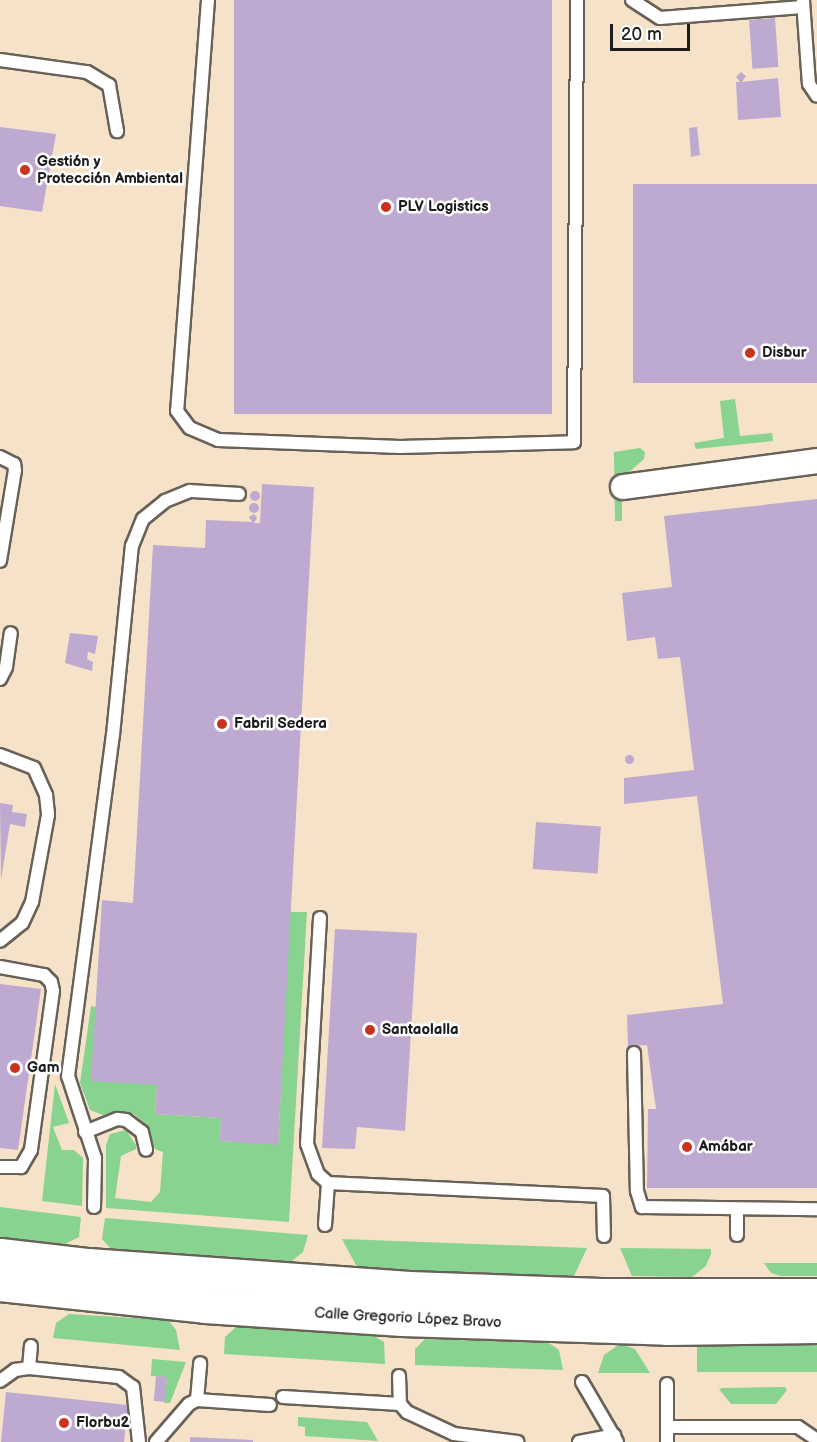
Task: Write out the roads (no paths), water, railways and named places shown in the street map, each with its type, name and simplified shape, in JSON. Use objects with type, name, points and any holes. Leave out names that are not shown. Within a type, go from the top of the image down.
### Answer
[{"type":"main road","name":"Calle Gregorio López Bravo","points":[[0,1255],[144,1270],[409,1288],[601,1295],[817,1295]]},
{"type":"main road","name":"Calle Gregorio López Bravo","points":[[0,1284],[205,1306],[402,1319],[655,1328],[817,1326]]},
{"type":"street","points":[[623,487],[817,461]]},
{"type":"lane","points":[[208,0],[177,411],[190,428],[218,440],[400,447],[574,442],[577,0]]},
{"type":"lane","points":[[632,0],[660,18],[803,4],[809,84],[817,96]]},
{"type":"lane","points":[[0,60],[87,72],[109,85],[117,131]]},
{"type":"lane","points":[[0,457],[14,464],[15,470],[0,561]]},
{"type":"lane","points":[[94,1207],[95,1158],[68,1076],[113,735],[132,546],[143,519],[165,501],[190,490],[239,494]]},
{"type":"lane","points":[[0,679],[6,667],[10,633]]},
{"type":"lane","points":[[0,756],[34,768],[46,795],[48,815],[32,902],[22,923],[7,939],[0,941]]},
{"type":"lane","points":[[320,918],[307,1144],[318,1174],[328,1183],[603,1196],[603,1236]]},
{"type":"lane","points":[[0,967],[44,975],[53,991],[31,1150],[21,1167],[0,1167]]},
{"type":"lane","points":[[634,1053],[637,1191],[642,1207],[817,1209]]},
{"type":"lane","points":[[85,1132],[118,1119],[126,1120],[142,1132],[146,1150]]},
{"type":"lane","points":[[325,1225],[328,1183]]},
{"type":"lane","points":[[737,1209],[737,1235]]},
{"type":"lane","points":[[29,1368],[31,1346]]},
{"type":"lane","points":[[197,1400],[200,1363]]},
{"type":"lane","points":[[0,1381],[15,1370],[29,1368],[119,1377],[133,1387],[139,1442]]},
{"type":"lane","points":[[399,1376],[400,1404],[407,1412],[454,1434],[517,1442]]},
{"type":"lane","points":[[579,1442],[615,1439],[582,1382]]},
{"type":"lane","points":[[667,1384],[667,1442]]},
{"type":"lane","points":[[283,1397],[400,1404]]},
{"type":"lane","points":[[156,1442],[189,1404],[197,1400],[270,1405]]},
{"type":"lane","points":[[668,1427],[798,1427],[817,1440]]},
{"type":"place","name":"Gestión y Protección Ambiental","points":[[25,170]]},
{"type":"place","name":"PLV Logistics","points":[[386,207]]},
{"type":"place","name":"Disbur","points":[[750,353]]},
{"type":"place","name":"Fabril Sedera","points":[[222,724]]},
{"type":"place","name":"Santaolalla","points":[[370,1030]]},
{"type":"place","name":"Gam","points":[[15,1068]]},
{"type":"place","name":"Amábar","points":[[687,1147]]},
{"type":"place","name":"Florbu2","points":[[64,1423]]}]
